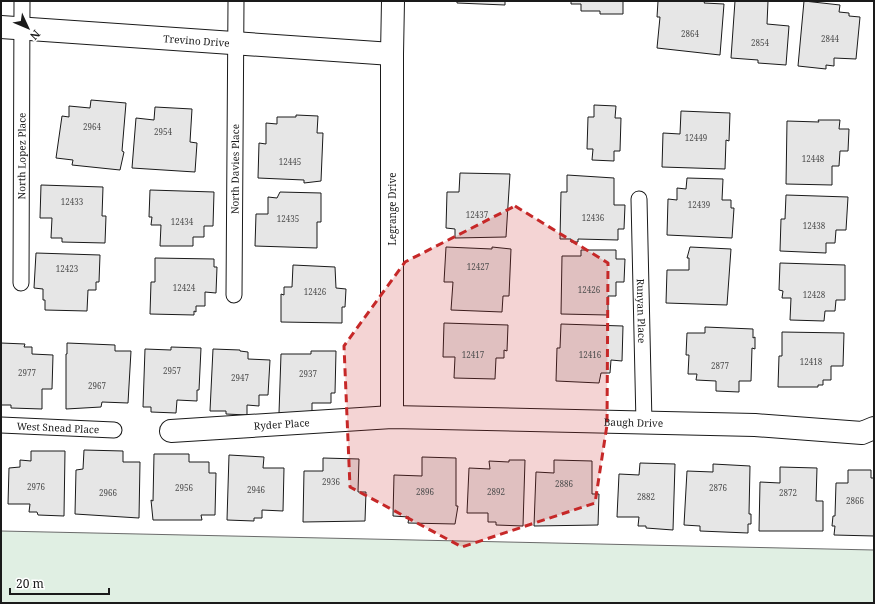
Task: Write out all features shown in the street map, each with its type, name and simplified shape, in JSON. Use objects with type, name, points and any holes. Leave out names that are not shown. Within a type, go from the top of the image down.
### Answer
[{"type":"street","name":"Legrange Drive","points":[[392,417],[393,1]]},
{"type":"street","name":"Trevino Drive","points":[[11,28],[392,54]]},
{"type":"street","name":"Baugh Drive","points":[[392,417],[755,425],[862,433],[874,428]]},
{"type":"street","name":"Ryder Place","points":[[171,431],[392,417]]},
{"type":"lane","name":"North Lopez Place","points":[[20,283],[11,28],[22,1]]},
{"type":"lane","name":"North Davies Place","points":[[234,295],[236,1]]},
{"type":"lane","name":"Runyan Place","points":[[638,199],[644,423]]},
{"type":"lane","name":"West Snead Place","points":[[1,425],[114,430]]},
{"type":"highlighted area","points":[[515,206],[608,263],[607,425],[595,503],[462,547],[350,487],[344,346],[405,262]]},
{"type":"green space","points":[[1,531],[874,550],[874,603],[1,603]]},
{"type":"building","points":[[457,1],[505,1],[505,5],[457,3]]},
{"type":"building","points":[[571,1],[623,1],[623,14],[600,14],[600,11],[581,11],[581,4],[571,4]]},
{"type":"building","points":[[658,1],[705,1],[704,3],[724,4],[720,55],[657,48],[660,17],[657,17]]},
{"type":"building","points":[[735,1],[768,1],[767,24],[789,26],[786,65],[758,63],[758,60],[731,58]]},
{"type":"building","points":[[804,1],[840,5],[839,12],[849,13],[849,16],[860,17],[856,59],[834,58],[834,66],[826,65],[826,69],[798,66]]},
{"type":"building","points":[[91,100],[126,103],[122,151],[124,152],[120,170],[72,165],[73,160],[56,158],[62,116],[69,117],[69,106],[90,108]]},
{"type":"building","points":[[594,105],[616,106],[615,118],[621,118],[620,151],[614,151],[614,161],[592,160],[593,149],[587,149],[588,117],[594,117]]},
{"type":"building","points":[[155,107],[192,109],[190,142],[197,143],[195,172],[132,168],[136,118],[154,120]]},
{"type":"building","points":[[681,111],[730,113],[729,141],[726,140],[725,169],[662,167],[663,133],[680,134]]},
{"type":"building","points":[[296,115],[318,116],[317,133],[323,133],[321,181],[304,183],[304,180],[258,178],[259,143],[266,144],[266,123],[277,124],[277,117],[296,117]]},
{"type":"building","points":[[818,120],[840,120],[839,129],[849,129],[848,151],[840,151],[839,166],[832,166],[832,185],[786,184],[787,121],[819,122]]},
{"type":"building","points":[[460,173],[510,174],[506,237],[455,238],[455,229],[446,228],[447,192],[459,192]]},
{"type":"building","points":[[567,175],[614,178],[614,205],[625,205],[624,229],[618,229],[618,240],[578,239],[578,242],[571,242],[571,239],[560,239],[561,192],[567,192]]},
{"type":"building","points":[[687,178],[723,179],[722,200],[731,200],[731,208],[734,208],[732,238],[667,235],[668,199],[677,200],[677,188],[686,189]]},
{"type":"building","points":[[41,185],[103,187],[102,216],[106,216],[105,243],[62,242],[62,238],[51,238],[52,218],[40,218]]},
{"type":"building","points":[[150,190],[214,192],[213,226],[204,226],[204,237],[193,237],[193,246],[160,246],[161,225],[151,225],[152,217],[149,217]]},
{"type":"building","points":[[280,192],[321,193],[321,222],[317,222],[317,248],[255,246],[256,214],[268,214],[268,197],[277,198]]},
{"type":"building","points":[[786,195],[848,197],[846,230],[836,230],[835,243],[826,243],[826,253],[780,251],[781,219],[785,219]]},
{"type":"building","points":[[446,247],[492,249],[492,247],[511,249],[509,296],[503,296],[502,312],[451,310],[453,282],[444,282]]},
{"type":"building","points":[[690,247],[731,249],[727,305],[666,303],[667,270],[689,270],[689,258],[687,258]]},
{"type":"building","points":[[581,250],[616,250],[616,259],[625,259],[624,282],[616,282],[616,296],[608,296],[608,315],[561,314],[562,256],[581,256]]},
{"type":"building","points":[[36,253],[100,255],[99,282],[96,282],[96,290],[88,290],[87,311],[45,310],[43,289],[34,288]]},
{"type":"building","points":[[155,258],[214,259],[214,267],[217,267],[216,293],[205,292],[205,306],[196,306],[196,312],[194,311],[194,315],[150,314],[151,282],[155,282]]},
{"type":"building","points":[[780,263],[845,265],[845,300],[836,300],[835,311],[825,311],[824,321],[790,320],[791,298],[782,298],[783,291],[779,290]]},
{"type":"building","points":[[293,265],[335,267],[336,288],[346,289],[345,307],[342,307],[342,323],[281,322],[281,294],[284,295],[284,287],[292,287]]},
{"type":"building","points":[[444,323],[508,325],[507,351],[504,350],[504,358],[496,358],[495,379],[454,378],[455,357],[443,357]]},
{"type":"building","points":[[561,324],[623,326],[622,361],[611,360],[610,373],[601,373],[599,383],[556,381],[557,348],[560,348]]},
{"type":"building","points":[[705,327],[753,329],[755,349],[752,348],[751,381],[739,381],[739,392],[716,391],[716,381],[696,380],[697,374],[688,374],[689,355],[686,355],[687,333],[705,333]]},
{"type":"building","points":[[782,332],[844,333],[843,366],[831,366],[831,380],[823,380],[823,385],[818,385],[818,387],[778,387],[779,356],[782,356]]},
{"type":"building","points":[[1,343],[25,344],[24,347],[32,347],[32,354],[53,355],[52,389],[42,389],[42,409],[11,408],[11,405],[1,405]]},
{"type":"building","points":[[67,343],[115,345],[115,351],[131,351],[128,403],[102,402],[101,407],[66,409]]},
{"type":"building","points":[[171,347],[201,348],[197,401],[177,400],[176,413],[151,412],[151,407],[143,407],[145,349],[171,350]]},
{"type":"building","points":[[213,349],[240,350],[248,352],[248,359],[270,360],[268,395],[259,395],[259,406],[247,405],[247,415],[226,414],[226,411],[210,411]]},
{"type":"building","points":[[311,351],[336,351],[335,393],[331,393],[331,403],[312,403],[312,415],[279,413],[281,354],[311,354]]},
{"type":"building","points":[[84,450],[123,451],[123,462],[140,462],[139,518],[75,514],[76,470],[83,469]]},
{"type":"building","points":[[31,451],[65,451],[64,516],[38,515],[37,512],[29,512],[30,504],[8,504],[9,468],[20,467],[20,460],[31,461]]},
{"type":"building","points":[[154,454],[189,454],[189,462],[209,462],[209,473],[216,473],[215,515],[201,515],[202,520],[153,520],[151,500],[153,501]]},
{"type":"building","points":[[229,455],[264,457],[263,468],[284,468],[283,511],[262,510],[262,518],[254,518],[254,521],[227,520]]},
{"type":"building","points":[[422,457],[456,458],[456,506],[458,506],[455,524],[408,523],[409,517],[393,516],[394,475],[422,476]]},
{"type":"building","points":[[323,458],[359,459],[358,492],[366,492],[365,521],[303,522],[304,471],[323,471]]},
{"type":"building","points":[[509,460],[525,460],[523,526],[496,525],[496,522],[488,522],[488,513],[467,513],[469,468],[490,469],[489,461],[509,462]]},
{"type":"building","points":[[554,460],[592,461],[592,494],[599,494],[598,525],[534,526],[536,472],[554,473]]},
{"type":"building","points":[[640,463],[675,464],[673,530],[638,526],[639,517],[617,517],[619,474],[639,475]]},
{"type":"building","points":[[713,464],[750,466],[749,514],[751,514],[751,524],[748,524],[748,533],[700,531],[700,526],[684,525],[687,471],[713,472]]},
{"type":"building","points":[[780,467],[817,468],[816,501],[823,501],[823,531],[759,531],[760,482],[780,483]]},
{"type":"building","points":[[848,470],[871,470],[871,478],[874,478],[874,536],[834,535],[835,526],[832,526],[833,516],[835,516],[836,483],[848,483]]}]
